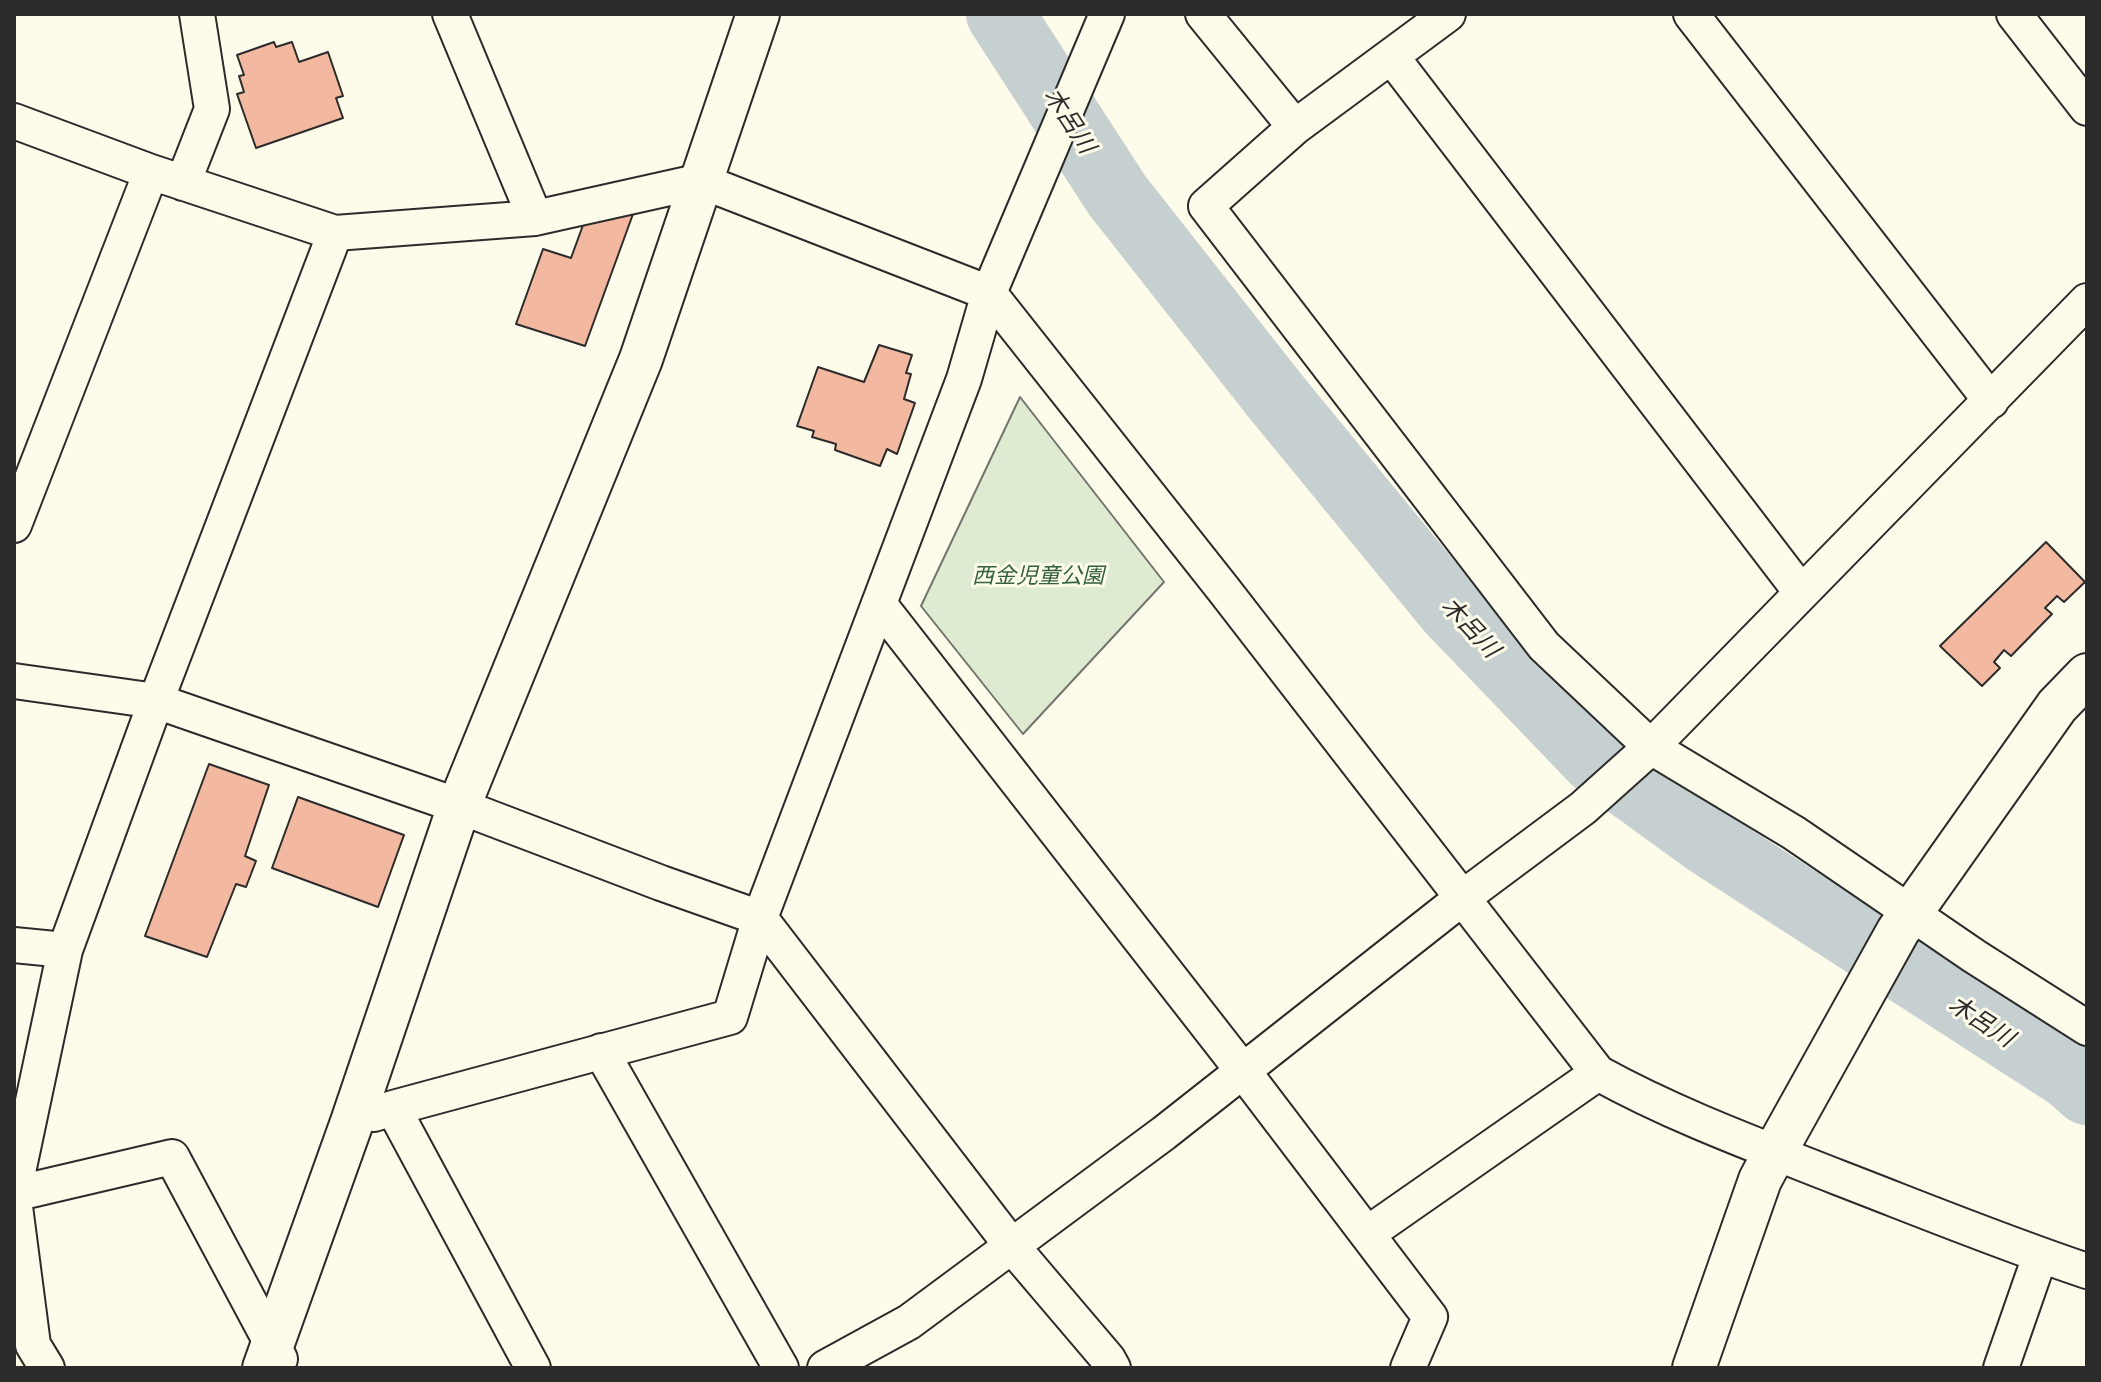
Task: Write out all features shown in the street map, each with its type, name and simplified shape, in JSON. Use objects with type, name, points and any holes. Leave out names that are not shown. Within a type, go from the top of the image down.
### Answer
[{"type":"street","points":[[183,183],[212,109],[197,14]]},
{"type":"street","points":[[450,14],[535,218]]},
{"type":"street","points":[[274,1360],[459,806],[641,359],[758,14]]},
{"type":"street","points":[[352,1122],[393,1108],[730,1017],[760,918],[964,379],[989,293],[1107,14]]},
{"type":"street","points":[[1203,14],[1295,127]]},
{"type":"street","points":[[1448,14],[1295,127],[1206,206],[1544,646],[1644,754],[1794,833],[1904,921],[1974,956],[2087,1028]]},
{"type":"street","points":[[1691,14],[1991,401]]},
{"type":"street","points":[[2014,14],[2087,108]]},
{"type":"street","points":[[1391,56],[1801,592]]},
{"type":"street","points":[[14,121],[151,172],[335,233],[535,218],[701,181],[989,293],[1214,577],[1598,1073],[1645,1100],[2040,1256],[2087,1271]]},
{"type":"street","points":[[14,525],[151,172]]},
{"type":"street","points":[[47,1368],[33,1345],[14,1195],[65,950],[156,701],[335,233]]},
{"type":"street","points":[[825,1368],[909,1322],[1164,1133],[1461,899],[1583,808],[1644,754],[2087,301]]},
{"type":"street","points":[[879,604],[1243,1071],[1430,1317],[1408,1368]]},
{"type":"street","points":[[1694,1368],[1760,1180],[1904,921],[2057,706],[2087,675]]},
{"type":"street","points":[[14,681],[156,701],[459,806],[760,918],[1011,1245],[1113,1368]]},
{"type":"street","points":[[14,945],[65,950]]},
{"type":"street","points":[[601,1051],[781,1368]]},
{"type":"street","points":[[1367,1234],[1598,1073]]},
{"type":"street","points":[[393,1108],[533,1368]]},
{"type":"street","points":[[14,1195],[172,1157],[274,1360]]},
{"type":"street","points":[[2001,1368],[2040,1256]]},
{"type":"green space","name":"西金児童公園","points":[[1020,397],[1164,582],[1023,734],[921,606]]},
{"type":"building","points":[[274,42],[276,47],[292,42],[299,62],[328,52],[343,96],[336,98],[343,118],[256,148],[237,94],[244,92],[239,76],[244,75],[237,55]]},
{"type":"building","points":[[637,203],[585,346],[516,324],[543,249],[571,258],[590,206]]},
{"type":"building","points":[[879,345],[912,355],[906,373],[911,374],[904,399],[915,403],[897,454],[887,449],[880,466],[835,450],[836,444],[812,437],[814,431],[797,426],[818,367],[864,382]]},
{"type":"building","points":[[2046,542],[2085,582],[2064,602],[2057,596],[2045,608],[2052,614],[2011,656],[2004,650],[1994,662],[2000,668],[1982,686],[1940,646]]},
{"type":"building","points":[[209,764],[269,785],[245,856],[256,861],[246,887],[236,884],[207,957],[145,936]]},
{"type":"building","points":[[298,797],[404,835],[378,907],[272,868]]},
{"type":"waterway","name":"木呂川","points":[[1000,14],[1117,195],[1276,397],[1450,609],[1595,760],[1708,842],[2070,1076],[2087,1091]]}]
